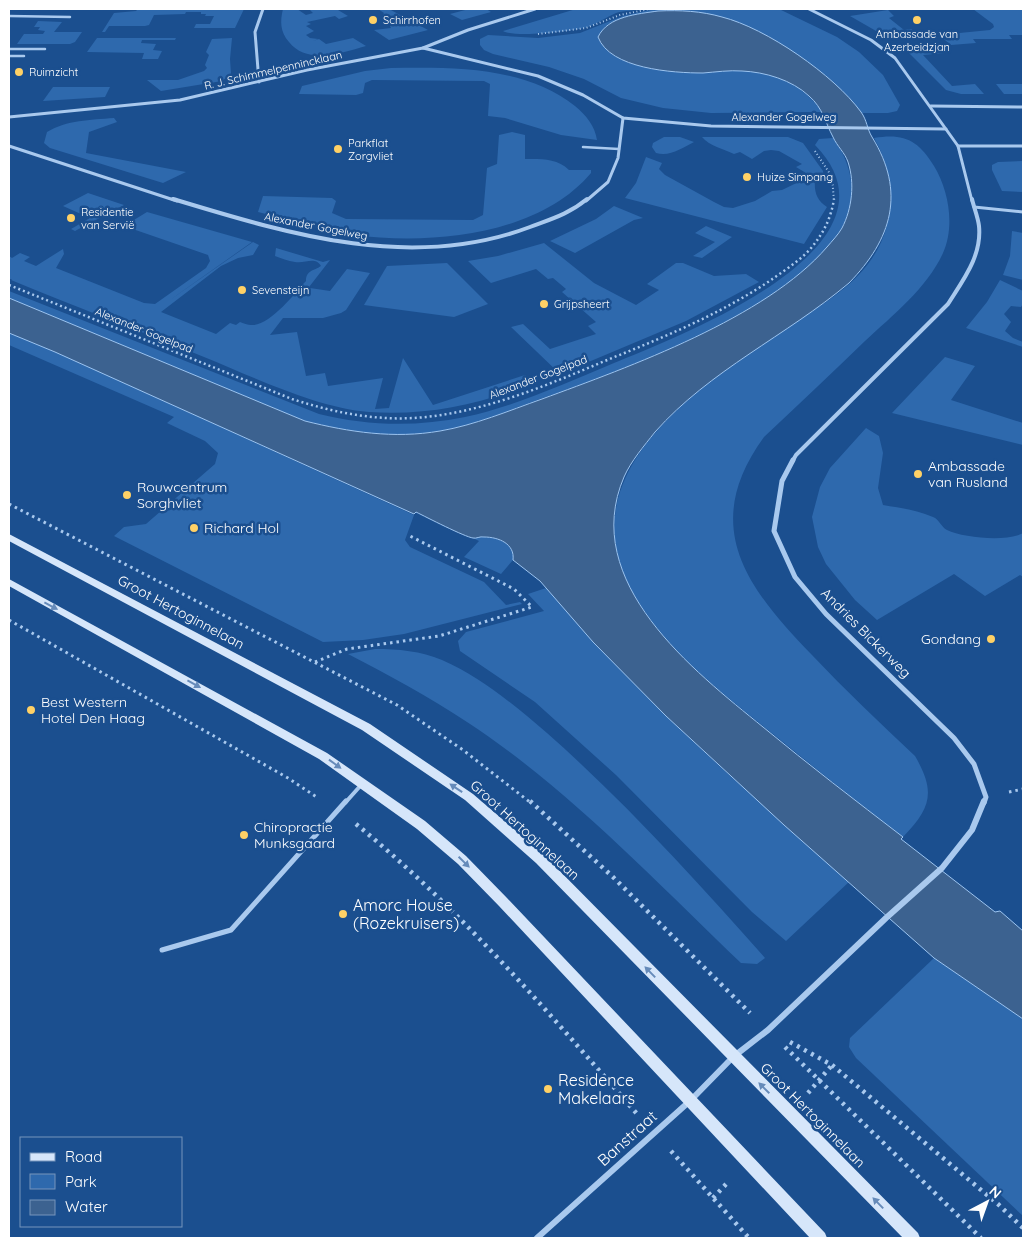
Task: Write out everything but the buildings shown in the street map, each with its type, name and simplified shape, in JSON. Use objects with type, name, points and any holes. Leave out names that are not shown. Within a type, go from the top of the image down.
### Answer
[{"type":"main road","name":"Groot Hertoginnelaan","points":[[9,537],[366,727],[469,797],[540,860],[912,1238]]},
{"type":"main road","points":[[9,582],[323,756],[421,825],[462,860],[820,1238]]},
{"type":"street","points":[[259,82],[255,32],[263,9]]},
{"type":"street","name":"R. J. Schimmelpennincklaan","points":[[9,117],[180,100],[308,70],[423,48],[468,30],[535,9]]},
{"type":"street","name":"Andries Bickerweg","points":[[734,1057],[768,1030],[886,918],[942,868],[972,830],[986,798],[974,764],[954,738],[826,614],[796,577],[774,531],[782,481],[796,455],[948,304],[965,278],[978,251],[979,226],[958,146],[931,106],[895,58],[870,40],[809,9]]},
{"type":"street","name":"Alexander Gogelweg","points":[[423,48],[538,76],[583,95],[623,118],[711,126],[946,129]]},
{"type":"street","points":[[931,106],[1023,108]]},
{"type":"street","name":"Alexander Gogelweg","points":[[9,146],[101,177],[254,223],[311,237],[360,246],[404,248],[452,247],[503,236],[573,211],[608,182],[618,158],[623,118]]},
{"type":"street","points":[[958,146],[1023,146]]},
{"type":"street","name":"Banstraat","points":[[537,1238],[691,1100],[734,1057]]},
{"type":"lane","points":[[9,16],[70,17]]},
{"type":"lane","points":[[9,49],[45,50]]},
{"type":"lane","points":[[9,56],[24,56]]},
{"type":"lane","points":[[583,147],[619,149]]},
{"type":"lane","points":[[974,207],[1023,212]]},
{"type":"lane","points":[[162,950],[231,930],[362,784]]},
{"type":"path","points":[[532,34],[553,34],[586,28],[620,15],[649,9]]},
{"type":"path","name":"Alexander Gogelpad","points":[[9,285],[292,399],[327,411],[381,418],[444,415],[500,403],[665,337],[740,300],[795,262],[813,244],[827,225],[834,201],[832,176],[799,126]]},
{"type":"path","points":[[315,663],[347,649],[439,636],[532,607],[514,589],[410,536]]},
{"type":"path","points":[[9,620],[279,773],[338,810],[393,853],[447,905],[511,972],[749,1238]]},
{"type":"path","points":[[768,1030],[832,1064],[999,1205],[1023,1228]]},
{"type":"green space","points":[[138,9],[244,9],[235,28],[194,28],[196,24],[210,24],[214,16],[205,16],[206,14],[201,14],[201,12],[186,12],[185,14],[154,15],[149,25],[109,26],[105,32],[102,32],[114,13],[136,11]]},
{"type":"green space","points":[[283,9],[297,9],[306,15],[313,13],[310,10],[340,9],[338,10],[348,16],[339,19],[335,16],[307,22],[311,24],[306,26],[314,31],[306,35],[310,38],[318,39],[313,41],[319,39],[326,44],[353,38],[366,46],[346,52],[325,55],[305,53],[296,49],[282,30],[281,18]]},
{"type":"green space","points":[[378,9],[389,9],[428,30],[389,40],[374,30],[391,28],[390,26],[397,24],[383,15],[384,13]]},
{"type":"green space","points":[[469,9],[486,9],[491,12],[462,20],[450,14]]},
{"type":"green space","points":[[576,9],[643,9],[616,13],[588,27],[570,30],[532,34],[503,31]]},
{"type":"green space","points":[[654,9],[779,9],[837,37],[859,52],[883,75],[900,105],[897,111],[888,113],[862,113],[816,69],[790,50],[762,34],[734,22],[703,15],[672,12],[633,15],[610,23],[598,37],[605,48],[615,56],[643,67],[689,73],[740,70],[782,79],[805,93],[823,112],[711,113],[663,108],[621,98],[584,79],[549,67],[493,54],[484,50],[480,45],[480,39],[488,35],[538,38],[580,33],[623,16]]},
{"type":"green space","points":[[973,9],[1023,9],[1023,35],[1009,35],[1012,39],[973,39],[976,43],[951,45],[939,35],[990,30],[994,27],[993,24]]},
{"type":"green space","points":[[888,10],[894,16],[889,18],[904,30],[911,29],[918,35],[890,39],[850,16]]},
{"type":"green space","points":[[38,21],[62,22],[54,32],[82,32],[75,42],[70,44],[17,44],[24,34],[43,34],[45,31],[38,30],[40,27],[34,27]]},
{"type":"green space","points":[[97,38],[176,38],[175,40],[142,40],[141,43],[156,44],[153,50],[162,51],[158,59],[142,59],[144,53],[87,52]]},
{"type":"green space","points":[[232,38],[231,74],[222,81],[161,91],[147,80],[178,80],[204,71],[207,68],[205,65],[209,55],[206,52],[212,39]]},
{"type":"green space","points":[[938,47],[945,53],[923,55],[952,86],[975,84],[984,94],[961,94],[946,90],[906,50]]},
{"type":"green space","points":[[391,68],[463,69],[511,76],[534,83],[555,93],[579,109],[592,125],[597,140],[561,135],[505,118],[488,116],[490,84],[484,81],[372,80],[365,83],[363,93],[356,95],[299,94],[302,86],[365,71]]},
{"type":"green space","points":[[996,84],[1023,84],[1023,94],[1004,94]]},
{"type":"green space","points":[[53,87],[110,87],[105,97],[43,101]]},
{"type":"green space","points":[[114,118],[117,122],[89,132],[86,153],[186,172],[163,183],[50,148],[44,143],[47,132],[63,125],[79,121]]},
{"type":"green space","points":[[512,132],[525,135],[525,159],[554,161],[569,170],[591,170],[591,173],[569,194],[542,211],[513,223],[481,231],[448,236],[384,238],[354,235],[318,228],[258,212],[263,196],[332,198],[336,201],[332,213],[346,219],[473,220],[483,215],[487,168],[497,164],[499,135]]},
{"type":"green space","points":[[664,137],[680,137],[694,142],[671,153],[656,153],[652,147],[653,143]]},
{"type":"green space","points":[[702,137],[788,137],[803,143],[823,171],[824,183],[815,181],[815,189],[819,199],[827,207],[804,244],[625,198],[636,183],[646,157],[662,163],[659,169],[665,175],[724,207],[733,208],[755,201],[772,191],[782,190],[811,176],[796,167],[802,164],[779,151],[764,151],[752,159],[740,152],[734,154],[717,147]]},
{"type":"green space","points":[[894,137],[909,140],[916,144],[928,157],[939,176],[947,197],[949,232],[947,243],[936,266],[919,289],[764,437],[745,469],[735,499],[733,527],[739,554],[751,580],[768,605],[824,668],[915,756],[926,780],[927,799],[920,817],[903,837],[734,703],[696,670],[662,634],[633,593],[617,550],[616,511],[628,474],[649,440],[678,409],[711,381],[849,284],[859,275],[878,249],[889,218],[890,185],[882,153],[874,138]]},
{"type":"green space","points":[[833,138],[845,159],[851,182],[852,194],[847,218],[841,229],[818,258],[786,284],[747,309],[660,353],[575,387],[490,417],[439,431],[405,434],[372,433],[305,421],[9,298],[9,291],[319,414],[355,421],[392,424],[410,424],[465,417],[522,400],[646,350],[734,308],[777,281],[813,251],[835,218],[838,182],[815,145],[819,139]]},
{"type":"green space","points":[[1023,161],[1023,192],[1002,191],[992,170],[992,165],[998,162]]},
{"type":"green space","points":[[88,193],[124,205],[75,231],[71,229],[90,218],[63,206]]},
{"type":"green space","points":[[614,206],[643,218],[634,220],[575,253],[550,241],[596,219]]},
{"type":"green space","points":[[147,212],[252,242],[167,302],[253,242],[259,245],[253,255],[238,258],[221,266],[161,312],[216,334],[230,323],[236,325],[240,322],[251,325],[266,321],[306,281],[309,273],[321,266],[316,261],[295,262],[275,256],[276,248],[323,262],[330,260],[299,300],[310,288],[330,291],[347,269],[370,273],[346,310],[323,318],[283,318],[270,335],[297,332],[306,376],[325,373],[328,386],[383,378],[375,409],[389,408],[403,358],[433,405],[525,375],[535,383],[494,397],[433,410],[391,413],[369,412],[328,405],[264,382],[9,279],[9,256],[12,258],[20,253],[30,257],[24,261],[36,266],[63,249],[64,254],[56,268],[144,303],[155,304],[206,268],[210,261],[208,255],[124,226]]},
{"type":"green space","points":[[706,226],[732,237],[702,258],[693,256],[715,242],[695,233]]},
{"type":"green space","points":[[1012,231],[1023,233],[1023,280],[1003,275],[1010,256]]},
{"type":"green space","points":[[544,243],[594,283],[636,305],[659,290],[647,284],[676,263],[683,263],[714,276],[746,274],[759,282],[686,321],[560,374],[511,327],[523,324],[550,349],[596,334],[588,326],[596,322],[562,292],[566,289],[553,278],[548,279],[536,269],[491,283],[468,261],[498,256]]},
{"type":"green space","points":[[447,263],[488,304],[454,317],[364,305],[387,266]]},
{"type":"green space","points":[[1000,280],[1023,291],[1023,304],[1021,307],[1011,306],[1004,314],[1011,322],[1005,331],[1013,338],[1023,342],[1023,347],[966,328],[987,302]]},
{"type":"green space","points":[[9,333],[56,352],[414,515],[405,540],[410,547],[484,582],[506,605],[520,602],[522,604],[404,634],[363,640],[323,642],[114,536],[124,527],[146,524],[215,464],[218,453],[205,441],[167,423],[174,417],[9,345]]},
{"type":"green space","points":[[945,357],[975,366],[951,400],[1023,423],[1023,445],[892,413]]},
{"type":"green space","points":[[866,428],[879,436],[883,453],[878,488],[883,505],[908,509],[927,515],[935,518],[947,530],[974,537],[997,538],[1016,536],[1023,533],[1023,577],[1020,575],[985,596],[954,574],[877,620],[855,600],[826,564],[818,547],[812,517],[820,487],[830,468]]},
{"type":"green space","points":[[473,538],[497,539],[511,548],[513,560],[501,574],[464,557],[479,541]]},
{"type":"green space","points":[[546,588],[666,716],[728,774],[850,881],[786,941],[752,912],[616,775],[535,702],[460,651],[458,641],[466,632],[544,611],[528,594]]},
{"type":"green space","points":[[375,649],[409,651],[426,654],[442,660],[484,683],[510,702],[576,759],[632,814],[765,958],[757,964],[741,963],[643,867],[540,776],[504,748],[453,713],[409,686],[348,654]]},
{"type":"green space","points":[[934,958],[1023,1019],[1023,1216],[856,1058],[849,1047],[850,1038]]},
{"type":"water","points":[[658,11],[698,12],[739,23],[778,42],[817,69],[849,98],[863,115],[870,134],[883,157],[889,177],[891,196],[884,232],[876,249],[849,283],[700,390],[655,432],[642,448],[624,477],[614,516],[617,552],[630,587],[651,620],[677,651],[706,679],[798,755],[903,837],[901,839],[995,912],[1000,911],[1023,931],[1023,1019],[934,958],[784,825],[666,716],[593,642],[540,581],[513,560],[513,554],[505,542],[490,537],[469,537],[416,512],[414,514],[9,333],[9,298],[305,421],[355,431],[389,434],[440,431],[479,421],[615,372],[694,338],[733,318],[769,296],[801,273],[827,247],[842,228],[848,213],[852,187],[847,159],[835,140],[821,110],[809,96],[795,85],[769,75],[751,72],[690,73],[644,67],[615,56],[605,48],[598,37],[609,24],[616,20]]},
{"type":"place","name":"Schirrhofen","points":[[373,20]]},
{"type":"place","name":"Ambassade van Azerbeidzjan","points":[[917,20]]},
{"type":"place","name":"Ruimzicht","points":[[19,72]]},
{"type":"place","name":"Parkflat Zorgvliet","points":[[338,149]]},
{"type":"place","name":"Huize Simpang","points":[[747,177]]},
{"type":"place","name":"Residentie van Servië","points":[[71,218]]},
{"type":"place","name":"Sevensteijn","points":[[242,290]]},
{"type":"place","name":"Grijpsheert","points":[[544,304]]},
{"type":"place","name":"Ambassade van Rusland","points":[[918,474]]},
{"type":"place","name":"Rouwcentrum Sorghvliet","points":[[127,495]]},
{"type":"place","name":"Richard Hol","points":[[194,528]]},
{"type":"place","name":"Gondang","points":[[991,639]]},
{"type":"place","name":"Best Western Hotel Den Haag","points":[[31,710]]},
{"type":"place","name":"Chiropractie Munksgaard","points":[[244,835]]},
{"type":"place","name":"Amorc House (Rozekruisers)","points":[[343,914]]},
{"type":"place","name":"Residence Makelaars","points":[[548,1089]]}]
